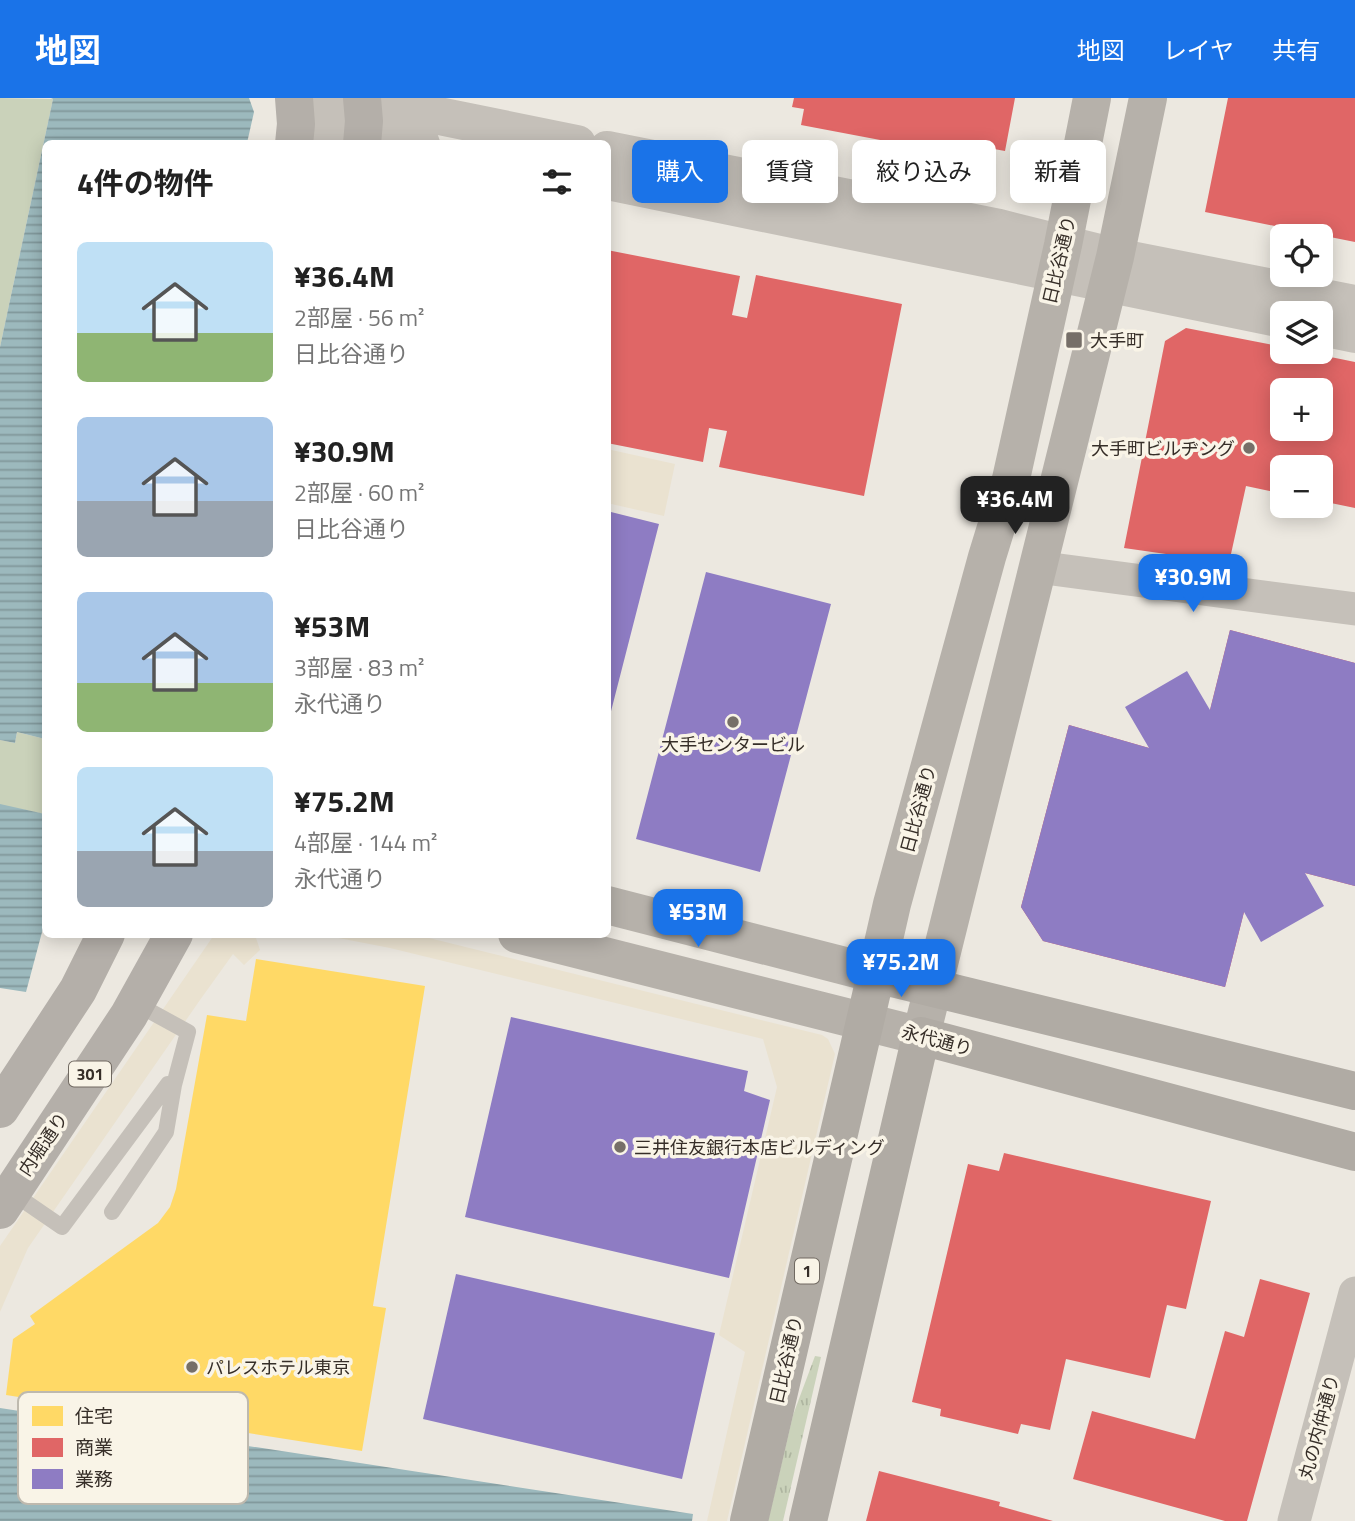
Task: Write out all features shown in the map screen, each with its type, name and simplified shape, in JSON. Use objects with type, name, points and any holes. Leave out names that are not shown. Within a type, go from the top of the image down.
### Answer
[{"type":"highway","points":[[876,974],[1355,1091]]},
{"type":"highway","name":"日比谷通り","points":[[749,1521],[876,974]]},
{"type":"highway","points":[[808,1521],[921,1036]]},
{"type":"highway","name":"永代通り","points":[[921,1036],[1355,1152]]},
{"type":"main road","points":[[294,98],[294,140]]},
{"type":"main road","name":"日比谷通り","points":[[876,974],[892,904],[1011,479],[1092,98]]},
{"type":"main road","points":[[921,1036],[1112,270],[1148,98]]},
{"type":"main road","points":[[611,906],[876,974]]},
{"type":"main road","points":[[0,1109],[78,990],[104,938]]},
{"type":"main road","name":"内堀通り","points":[[5,1201],[135,1003],[172,938]]},
{"type":"main road","name":"永代通り","points":[[533,938],[921,1036]]},
{"type":"street","points":[[312,98],[336,113],[369,115],[425,129],[536,140]]},
{"type":"street","points":[[322,140],[337,129],[369,115]]},
{"type":"street","points":[[611,151],[999,229],[1059,259]]},
{"type":"street","points":[[611,182],[1112,270],[1355,304]]},
{"type":"street","points":[[1112,270],[1270,315]]},
{"type":"street","points":[[1333,329],[1355,334]]},
{"type":"street","points":[[1037,567],[1355,609]]},
{"type":"street","name":"丸の内仲通り","points":[[1294,1521],[1355,1293]]},
{"type":"lane","points":[[112,1212],[166,1132],[174,1085],[188,1032],[135,1003]]},
{"type":"lane","points":[[5,1201],[62,1227],[168,1084],[174,1085]]},
{"type":"green space","points":[[0,98],[53,99],[44,140],[42,140],[0,347]]},
{"type":"green space","points":[[17,732],[42,738],[42,813],[0,805],[0,740],[15,743]]},
{"type":"green space","points":[[815,1356],[821,1357],[783,1521],[768,1521],[793,1415]]},
{"type":"shaded area","points":[[611,450],[675,464],[664,516],[611,504]]},
{"type":"shaded area","points":[[212,938],[256,938],[260,950],[244,965],[233,954],[28,1248],[0,1312],[0,1246]]},
{"type":"shaded area","points":[[338,938],[429,938],[822,1035],[828,1039],[835,1054],[727,1521],[707,1521],[745,1352],[719,1335],[777,1087],[763,1039],[390,948]]},
{"type":"water","points":[[51,98],[249,98],[254,112],[248,140],[44,140],[53,99]]},
{"type":"water","points":[[42,150],[42,738],[17,732],[15,743],[0,740],[0,347]]},
{"type":"water","points":[[0,804],[42,813],[42,932],[26,992],[0,988]]},
{"type":"water","points":[[0,1408],[18,1411],[18,1504],[248,1504],[248,1446],[693,1514],[692,1521],[0,1521]]},
{"type":"building: 住宅","points":[[256,959],[425,986],[373,1306],[386,1308],[362,1451],[248,1433],[248,1392],[18,1392],[18,1397],[6,1395],[13,1339],[35,1324],[30,1316],[158,1223],[170,1207],[176,1189],[207,1015],[246,1021]]},
{"type":"building: 商業","points":[[794,98],[1015,98],[1005,151],[996,149],[996,140],[880,140],[801,125],[804,109],[792,107]]},
{"type":"building: 商業","points":[[1228,98],[1355,98],[1355,242],[1333,238],[1333,224],[1270,225],[1205,212]]},
{"type":"building: 商業","points":[[611,251],[740,276],[732,315],[747,318],[756,275],[902,304],[864,496],[719,467],[727,431],[709,428],[703,462],[611,444]]},
{"type":"building: 商業","name":"大手町ビルヂング","points":[[1186,328],[1270,344],[1270,364],[1333,364],[1333,358],[1355,362],[1355,508],[1333,503],[1333,455],[1270,455],[1270,491],[1246,486],[1229,563],[1124,548],[1165,341]]},
{"type":"building: 商業","points":[[1230,630],[1355,663],[1355,886],[1305,873],[1210,710]]},
{"type":"building: 商業","points":[[1069,725],[1149,748],[1244,912],[1225,987],[1043,941],[1021,907]]},
{"type":"building: 商業","points":[[1004,1153],[1211,1201],[1186,1309],[1167,1305],[1150,1378],[1066,1359],[1050,1430],[1021,1424],[1018,1434],[940,1416],[941,1409],[912,1402],[968,1164],[999,1171]]},
{"type":"building: 商業","points":[[1260,1279],[1310,1293],[1247,1521],[1225,1521],[1073,1479],[1092,1411],[1195,1439],[1225,1331],[1244,1337]]},
{"type":"building: 商業","points":[[879,1471],[1000,1502],[999,1506],[1053,1521],[866,1521]]},
{"type":"building: 業務","points":[[611,512],[659,524],[611,711]]},
{"type":"building: 業務","name":"大手センタービル","points":[[706,572],[831,604],[760,872],[636,839]]},
{"type":"building: 業務","points":[[1230,630],[1355,663],[1355,886],[1305,873],[1324,906],[1261,942],[1244,912],[1225,987],[1043,941],[1021,907],[1069,725],[1149,748],[1125,707],[1187,671],[1210,710]]},
{"type":"building: 業務","name":"三井住友銀行本店ビルディング","points":[[511,1017],[748,1071],[744,1091],[770,1100],[729,1278],[465,1217]]},
{"type":"building: 業務","points":[[456,1274],[715,1333],[682,1479],[423,1419]]},
{"type":"place","name":"大手町","points":[[1074,340]]},
{"type":"place","name":"大手町ビルヂング","points":[[1249,448]]},
{"type":"place","name":"大手センタービル","points":[[733,722]]},
{"type":"place","name":"三井住友銀行本店ビルディング","points":[[620,1147]]},
{"type":"place","name":"パレスホテル東京","points":[[192,1367]]}]
